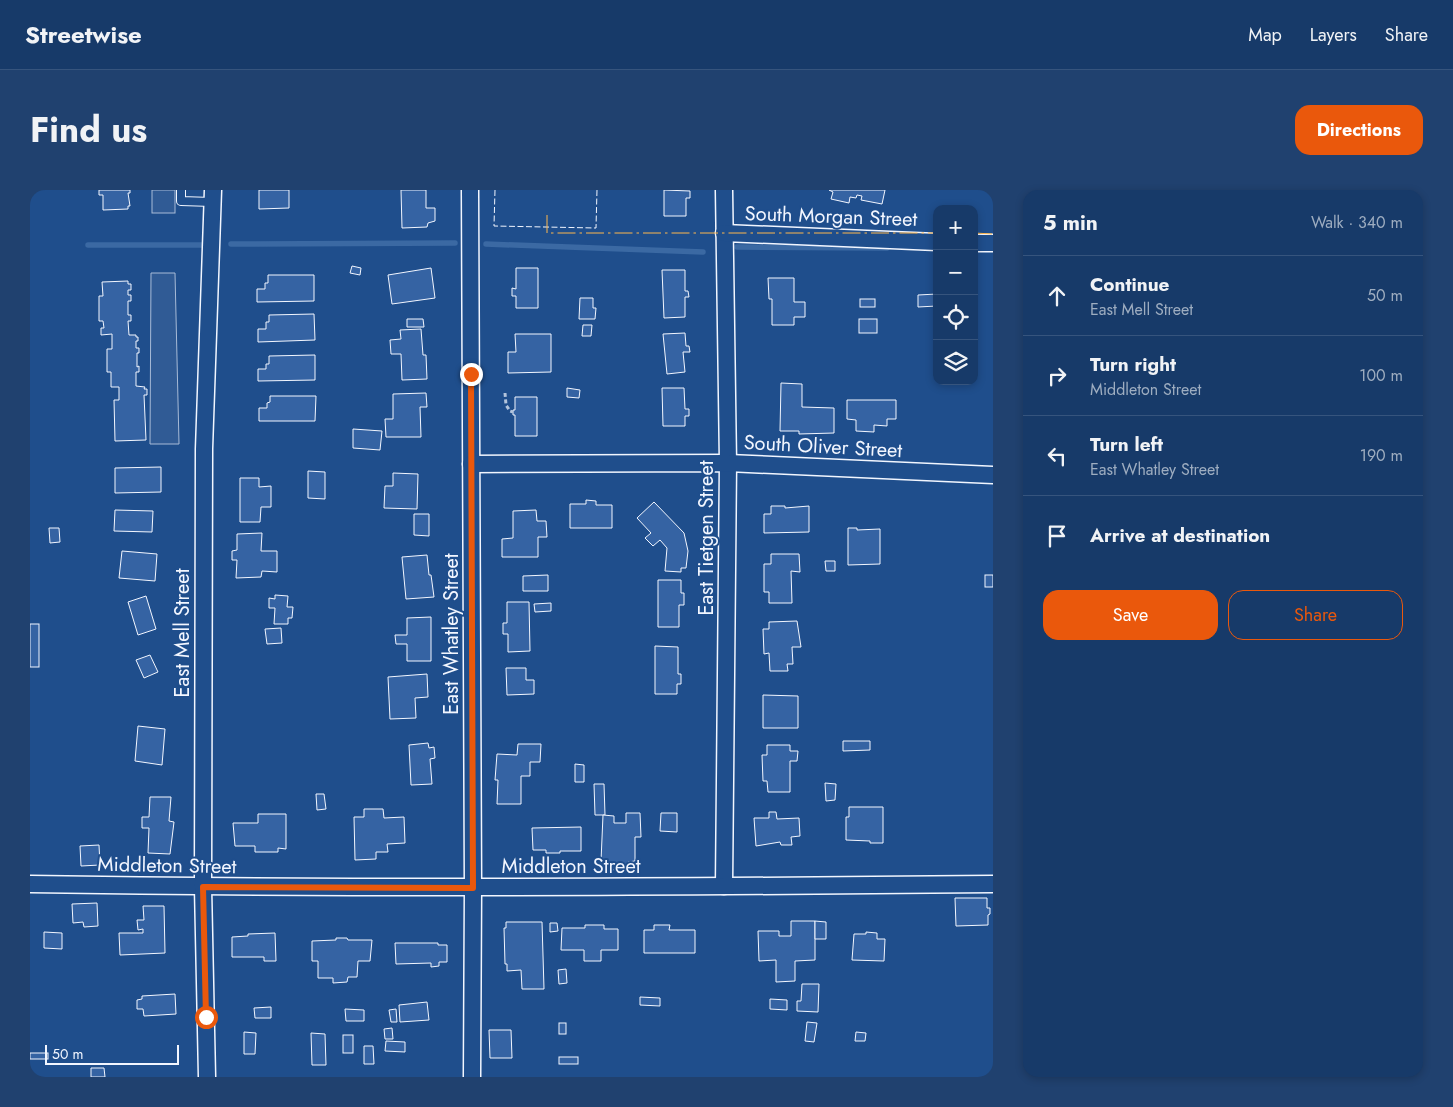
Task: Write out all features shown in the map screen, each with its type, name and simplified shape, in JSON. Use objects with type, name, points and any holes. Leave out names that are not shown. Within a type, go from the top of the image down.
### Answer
[{"type":"street","name":"East Whatley Street","points":[[470,190],[472,1077]]},
{"type":"street","name":"East Tietgen Street","points":[[724,190],[728,463],[724,886]]},
{"type":"street","name":"East Mell Street","points":[[207,1077],[203,887],[204,449],[212,196]]},
{"type":"street","name":"South Morgan Street","points":[[724,233],[933,242]]},
{"type":"street","points":[[978,243],[993,243]]},
{"type":"street","name":"South Oliver Street","points":[[471,464],[728,463],[993,475]]},
{"type":"street","name":"Middleton Street","points":[[30,884],[473,888],[993,884]]},
{"type":"lane","points":[[181,190],[181,201],[212,196]]},
{"type":"path","points":[[505,393],[506,405],[513,412]]},
{"type":"shaded area","points":[[152,190],[175,190],[175,213],[152,213]]},
{"type":"shaded area","points":[[151,273],[175,273],[179,444],[150,444]]},
{"type":"building","points":[[99,190],[130,190],[130,193],[128,193],[130,206],[128,206],[128,209],[103,210],[103,195],[99,195]]},
{"type":"building","points":[[259,190],[289,190],[289,208],[259,209]]},
{"type":"building","points":[[401,190],[426,190],[426,208],[435,208],[435,221],[428,223],[427,227],[402,228]]},
{"type":"building","points":[[664,190],[690,191],[690,198],[686,198],[686,216],[664,216]]},
{"type":"building","points":[[829,190],[885,190],[882,204],[861,200],[862,196],[857,195],[856,198],[850,197],[849,203],[831,199],[833,192]]},
{"type":"building","points":[[352,266],[361,268],[360,275],[350,273]]},
{"type":"building","points":[[431,268],[435,298],[392,304],[388,275]]},
{"type":"building","points":[[516,268],[538,268],[538,308],[516,308],[516,296],[512,296],[512,288],[516,289]]},
{"type":"building","points":[[662,270],[685,270],[685,291],[688,291],[689,297],[685,297],[685,317],[664,318]]},
{"type":"building","points":[[268,275],[314,275],[314,301],[257,302],[257,289],[265,289],[265,283],[268,283]]},
{"type":"building","points":[[768,278],[794,278],[794,302],[805,302],[805,317],[794,317],[794,325],[772,325],[772,299],[769,299]]},
{"type":"building","points":[[128,281],[128,284],[131,284],[131,290],[128,290],[128,295],[131,295],[131,301],[128,301],[128,315],[131,315],[131,321],[128,321],[129,335],[136,335],[138,337],[136,348],[139,348],[137,367],[139,366],[139,372],[136,372],[136,386],[147,389],[147,395],[144,395],[146,440],[115,441],[114,400],[119,400],[119,387],[111,387],[111,372],[107,372],[107,349],[112,349],[112,334],[101,335],[101,328],[104,328],[103,321],[99,321],[99,296],[103,296],[102,282]]},
{"type":"building","points":[[933,294],[933,306],[918,307],[918,295]]},
{"type":"building","points":[[580,298],[593,298],[593,308],[596,308],[595,319],[579,319]]},
{"type":"building","points":[[860,299],[875,299],[875,307],[860,307]]},
{"type":"building","points":[[314,314],[315,340],[258,342],[258,329],[266,329],[269,315]]},
{"type":"building","points":[[407,319],[423,319],[424,327],[407,327]]},
{"type":"building","points":[[859,319],[877,319],[877,333],[859,333]]},
{"type":"building","points":[[583,325],[592,325],[591,336],[582,336]]},
{"type":"building","points":[[421,329],[423,355],[426,355],[427,379],[402,380],[401,354],[391,354],[390,340],[401,339],[400,330]]},
{"type":"building","points":[[685,333],[686,346],[689,346],[690,352],[683,352],[685,372],[667,374],[663,334]]},
{"type":"building","points":[[515,334],[551,334],[551,372],[508,373],[508,352],[516,352]]},
{"type":"building","points":[[315,355],[315,380],[258,381],[258,369],[266,369],[266,364],[269,364],[269,356]]},
{"type":"building","points":[[781,383],[802,384],[802,407],[834,408],[834,433],[799,434],[799,431],[780,431]]},
{"type":"building","points":[[567,388],[580,390],[579,398],[567,397]]},
{"type":"building","points":[[662,388],[684,388],[685,409],[689,409],[689,416],[685,416],[685,426],[663,426]]},
{"type":"building","points":[[426,393],[427,407],[420,407],[421,437],[386,437],[385,419],[393,419],[393,394]]},
{"type":"building","points":[[270,396],[316,396],[315,421],[259,421],[259,408],[267,408]]},
{"type":"building","points":[[515,397],[537,397],[537,436],[515,436],[515,415],[513,415],[513,410],[515,410]]},
{"type":"building","points":[[847,400],[896,400],[896,419],[887,419],[887,426],[874,425],[874,432],[856,431],[856,420],[847,419]]},
{"type":"building","points":[[353,429],[382,431],[380,450],[353,448]]},
{"type":"building","points":[[161,467],[161,492],[115,493],[115,468]]},
{"type":"building","points":[[308,471],[325,472],[325,499],[308,498]]},
{"type":"building","points":[[393,473],[418,474],[417,509],[384,508],[385,486],[393,486]]},
{"type":"building","points":[[240,478],[259,478],[259,487],[271,486],[271,507],[261,507],[260,522],[240,522]]},
{"type":"building","points":[[586,500],[596,501],[596,505],[612,505],[612,528],[570,528],[570,504],[586,504]]},
{"type":"building","points":[[654,502],[684,533],[688,551],[686,568],[681,568],[681,572],[665,571],[667,548],[660,540],[653,546],[645,538],[651,533],[637,518]]},
{"type":"building","points":[[771,506],[785,506],[785,508],[809,506],[809,532],[764,533],[764,514],[771,514]]},
{"type":"building","points":[[115,510],[153,511],[152,532],[114,531]]},
{"type":"building","points":[[536,510],[537,521],[546,521],[547,537],[538,537],[538,557],[502,557],[502,539],[513,538],[513,511]]},
{"type":"building","points":[[414,514],[429,514],[429,536],[414,535]]},
{"type":"building","points":[[49,528],[59,528],[60,542],[50,543]]},
{"type":"building","points":[[848,528],[857,528],[857,530],[880,529],[880,564],[848,565]]},
{"type":"building","points":[[262,533],[261,551],[277,551],[277,572],[262,571],[261,577],[236,578],[237,560],[232,560],[232,551],[237,550],[237,534]]},
{"type":"building","points":[[122,551],[157,554],[155,581],[119,578]]},
{"type":"building","points":[[771,554],[799,554],[800,572],[791,571],[792,603],[769,603],[769,592],[764,592],[764,564],[771,564]]},
{"type":"building","points":[[427,555],[434,597],[406,599],[402,557]]},
{"type":"building","points":[[825,561],[835,561],[835,571],[826,571]]},
{"type":"building","points":[[548,575],[548,591],[523,591],[523,576]]},
{"type":"building","points":[[985,575],[993,575],[993,587],[985,587]]},
{"type":"building","points":[[658,580],[681,580],[681,593],[684,593],[684,605],[679,605],[679,627],[658,627]]},
{"type":"building","points":[[275,595],[288,596],[287,607],[293,607],[292,618],[288,618],[288,624],[274,624],[275,608],[269,608],[269,598],[275,599]]},
{"type":"building","points":[[146,596],[156,629],[138,635],[128,602]]},
{"type":"building","points":[[507,602],[529,602],[530,651],[508,652],[508,634],[503,634],[503,623],[507,623]]},
{"type":"building","points":[[551,603],[551,611],[535,612],[534,604]]},
{"type":"building","points":[[431,617],[431,661],[407,661],[407,644],[396,644],[395,635],[407,635],[407,618]]},
{"type":"building","points":[[797,621],[801,647],[792,647],[793,664],[787,664],[788,671],[770,671],[769,653],[764,654],[763,629],[769,629],[769,622]]},
{"type":"building","points":[[30,624],[39,624],[39,667],[30,667]]},
{"type":"building","points":[[281,628],[282,643],[267,644],[265,629]]},
{"type":"building","points":[[655,646],[678,647],[678,674],[681,674],[681,684],[677,684],[677,694],[655,694]]},
{"type":"building","points":[[150,655],[158,672],[144,678],[136,660]]},
{"type":"building","points":[[506,668],[526,668],[526,680],[534,680],[534,694],[507,695]]},
{"type":"building","points":[[427,674],[428,697],[415,698],[416,718],[390,719],[388,677]]},
{"type":"building","points":[[763,695],[798,696],[798,728],[763,728]]},
{"type":"building","points":[[138,726],[165,729],[162,765],[135,761]]},
{"type":"building","points":[[843,741],[870,741],[870,750],[843,751]]},
{"type":"building","points":[[428,743],[429,748],[434,747],[435,758],[430,759],[432,784],[411,785],[409,745]]},
{"type":"building","points":[[518,744],[541,744],[540,762],[530,762],[530,776],[521,776],[521,804],[497,804],[498,780],[495,780],[497,754],[517,755]]},
{"type":"building","points":[[767,745],[790,745],[790,751],[798,751],[797,761],[790,761],[790,792],[768,792],[767,781],[763,781],[762,755],[767,755]]},
{"type":"building","points":[[575,764],[584,765],[584,782],[575,782]]},
{"type":"building","points":[[825,783],[836,784],[835,800],[826,801]]},
{"type":"building","points":[[594,784],[604,784],[605,815],[595,815]]},
{"type":"building","points":[[316,794],[324,794],[326,809],[317,810]]},
{"type":"building","points":[[150,797],[171,797],[169,821],[174,822],[170,854],[148,853],[149,828],[142,828],[142,817],[149,817]]},
{"type":"building","points":[[849,807],[883,807],[883,843],[846,840],[846,817],[849,817]]},
{"type":"building","points":[[364,809],[383,809],[384,818],[404,817],[405,843],[387,844],[388,852],[376,852],[376,859],[355,860],[354,817],[364,817]]},
{"type":"building","points":[[769,812],[776,812],[777,819],[799,818],[800,836],[791,837],[792,845],[781,845],[780,842],[756,846],[754,818],[769,818]]},
{"type":"building","points":[[626,813],[640,813],[641,837],[635,837],[635,861],[628,862],[628,869],[608,870],[607,861],[601,861],[603,815],[614,816],[614,823],[626,823]]},
{"type":"building","points":[[661,813],[677,813],[677,832],[660,831]]},
{"type":"building","points":[[258,814],[286,814],[286,849],[278,848],[278,852],[255,852],[255,846],[235,846],[233,823],[258,823]]},
{"type":"building","points":[[581,827],[581,851],[546,853],[546,850],[533,850],[532,828]]},
{"type":"building","points":[[99,845],[100,865],[81,866],[80,846]]},
{"type":"building","points":[[955,898],[987,898],[987,908],[990,908],[988,925],[956,926]]},
{"type":"building","points":[[97,903],[98,926],[84,927],[83,922],[73,923],[72,904]]},
{"type":"building","points":[[143,906],[164,906],[165,953],[120,955],[119,933],[143,933],[143,929],[138,930],[137,920],[144,920]]},
{"type":"building","points":[[791,921],[815,921],[815,960],[795,961],[795,981],[776,982],[776,960],[759,961],[758,931],[779,931],[779,936],[791,936]]},
{"type":"building","points":[[815,921],[826,922],[826,939],[815,939]]},
{"type":"building","points":[[506,922],[542,922],[544,989],[522,989],[521,970],[507,971],[507,964],[505,964],[504,928],[506,928]]},
{"type":"building","points":[[550,923],[557,923],[558,931],[550,932]]},
{"type":"building","points":[[585,925],[604,925],[604,929],[618,929],[618,950],[601,950],[601,961],[584,961],[584,950],[561,950],[562,928],[585,928]]},
{"type":"building","points":[[654,925],[670,925],[669,930],[695,930],[695,953],[644,953],[644,930],[654,930]]},
{"type":"building","points":[[44,932],[62,933],[62,949],[44,948]]},
{"type":"building","points":[[866,932],[877,933],[877,939],[885,939],[884,961],[852,960],[854,934],[866,934]]},
{"type":"building","points":[[275,933],[276,961],[264,961],[264,957],[232,957],[232,937],[248,936],[248,934]]},
{"type":"building","points":[[336,938],[372,940],[370,961],[358,961],[357,977],[348,977],[347,982],[333,983],[333,978],[318,978],[318,961],[312,961],[312,941],[336,940]]},
{"type":"building","points":[[395,943],[438,943],[438,945],[447,945],[447,962],[439,962],[439,966],[431,967],[431,963],[396,964]]},
{"type":"building","points":[[566,969],[567,983],[559,984],[558,970]]},
{"type":"building","points":[[802,984],[819,984],[818,1012],[797,1011],[797,1001],[801,1001]]},
{"type":"building","points":[[175,994],[176,1014],[144,1016],[143,1009],[137,1009],[137,1000],[142,999],[142,996]]},
{"type":"building","points":[[640,997],[660,998],[660,1006],[640,1005]]},
{"type":"building","points":[[770,999],[787,1000],[787,1010],[770,1009]]},
{"type":"building","points":[[427,1002],[429,1020],[400,1022],[399,1005]]},
{"type":"building","points":[[271,1007],[271,1018],[255,1018],[254,1008]]},
{"type":"building","points":[[345,1009],[364,1010],[364,1021],[346,1021]]},
{"type":"building","points":[[396,1009],[397,1022],[391,1022],[389,1010]]},
{"type":"building","points":[[807,1022],[817,1023],[814,1042],[805,1041]]},
{"type":"building","points":[[559,1023],[566,1023],[566,1034],[559,1034]]},
{"type":"building","points":[[392,1028],[393,1039],[385,1039],[384,1029]]},
{"type":"building","points":[[489,1030],[511,1030],[512,1058],[490,1058]]},
{"type":"building","points":[[244,1032],[256,1033],[255,1054],[244,1054]]},
{"type":"building","points":[[856,1032],[866,1033],[865,1041],[855,1041]]},
{"type":"building","points":[[311,1033],[325,1034],[326,1065],[312,1065]]},
{"type":"building","points":[[343,1035],[353,1035],[353,1053],[343,1053]]},
{"type":"building","points":[[386,1041],[405,1042],[405,1052],[385,1051]]},
{"type":"building","points":[[364,1046],[373,1046],[374,1064],[364,1064]]},
{"type":"building","points":[[30,1053],[48,1053],[48,1059],[30,1059]]},
{"type":"building","points":[[559,1057],[578,1057],[578,1064],[559,1064]]},
{"type":"building","points":[[91,1068],[104,1068],[105,1077],[91,1077]]},
{"type":"waterway","points":[[231,244],[455,243]]},
{"type":"waterway","points":[[486,244],[703,252]]},
{"type":"waterway","points":[[88,245],[202,245]]},
{"type":"waterway","points":[[737,247],[887,248]]},
{"type":"fence","points":[[495,190],[494,226],[596,228],[597,190]]},
{"type":"power","points":[[547,215],[547,233],[933,233]]},
{"type":"power","points":[[978,233],[993,234]]},
{"type":"route","points":[[206,1017],[203,887],[473,888],[471,374]]}]
